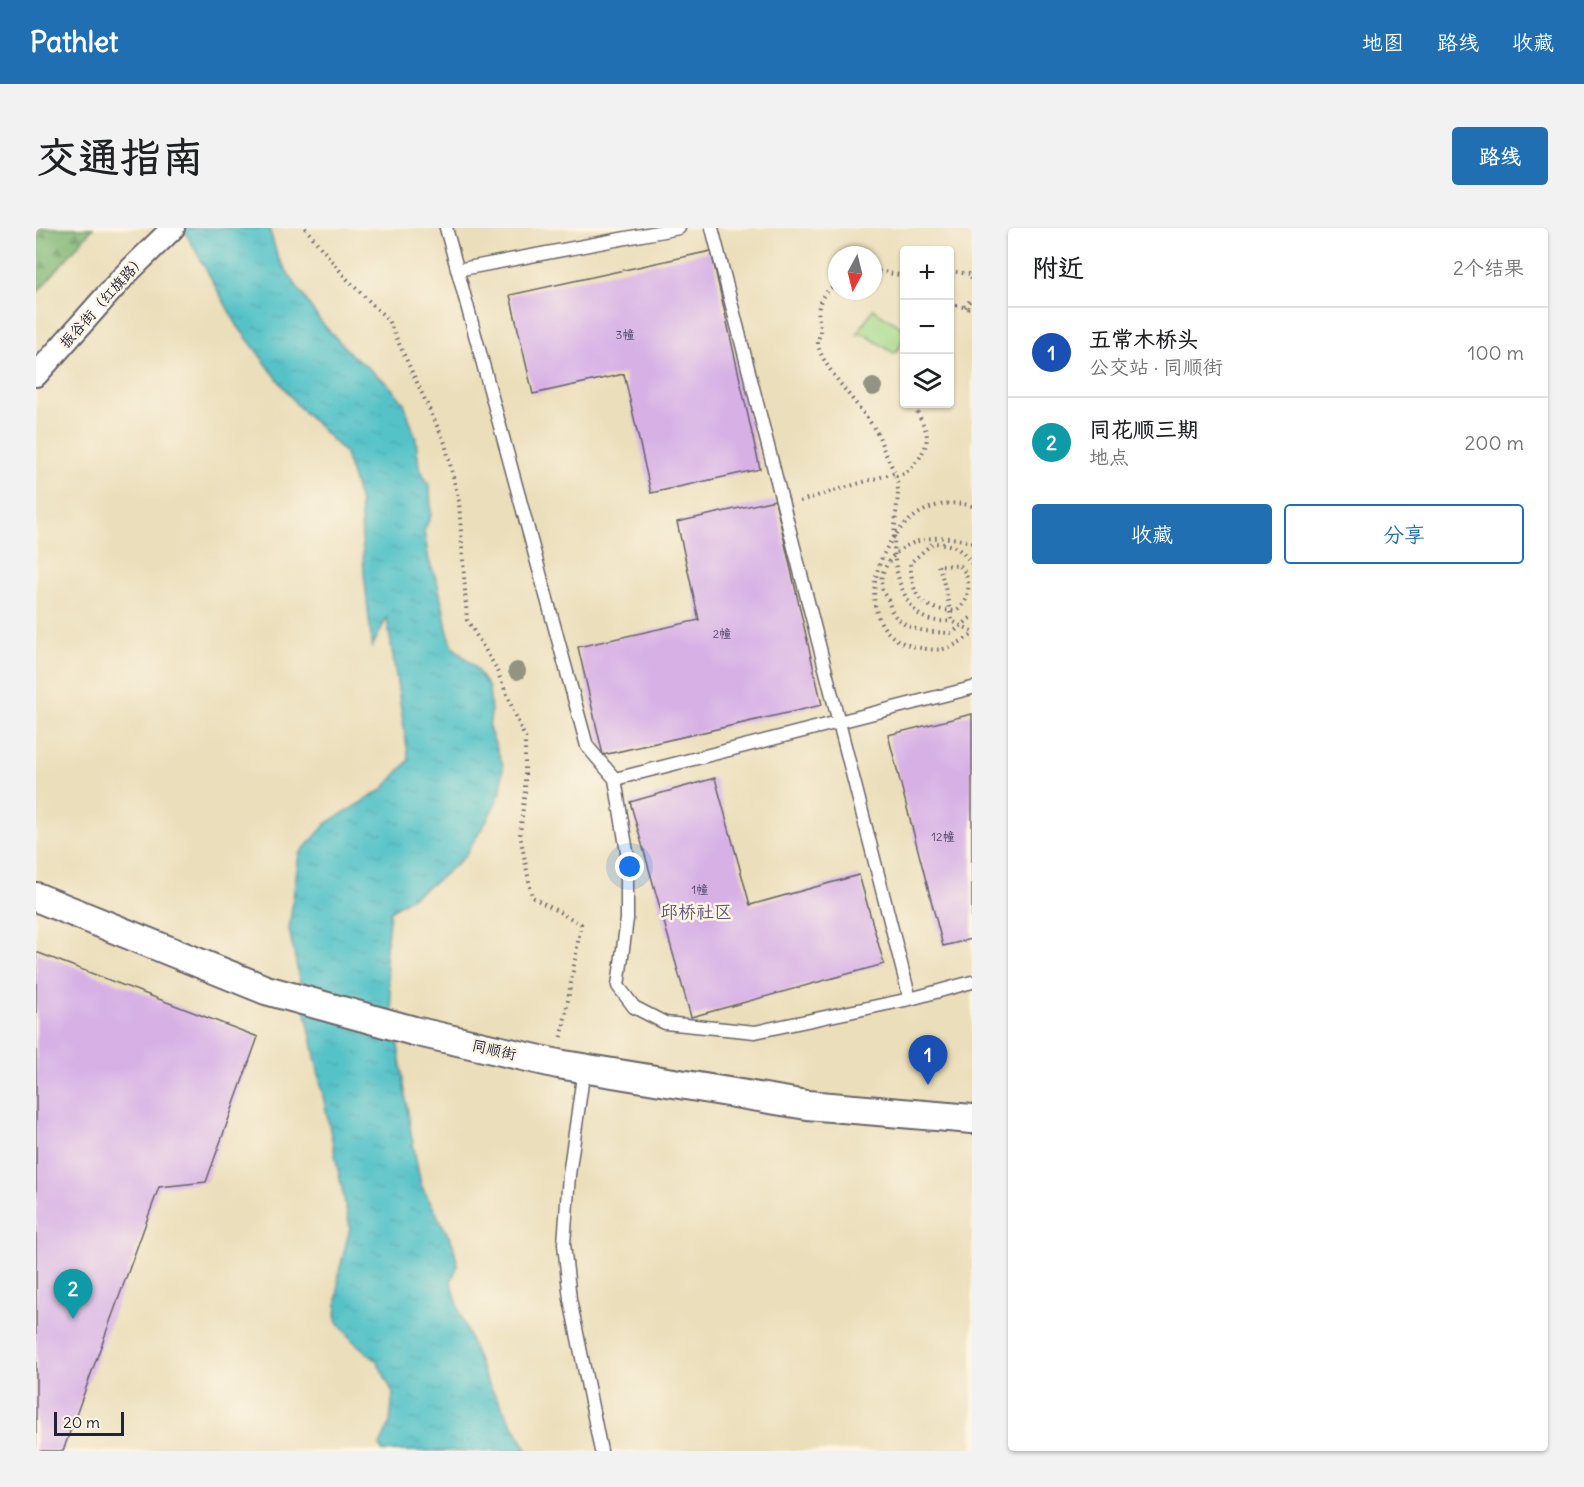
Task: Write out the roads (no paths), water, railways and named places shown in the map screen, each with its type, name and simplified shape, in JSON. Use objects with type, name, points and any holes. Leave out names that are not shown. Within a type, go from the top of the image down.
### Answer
[{"type":"street","name":"振谷街（红旗路）","points":[[36,375],[124,276],[169,231]]},
{"type":"street","name":"同顺街","points":[[36,897],[266,990],[414,1031],[571,1066],[807,1105],[972,1119]]},
{"type":"lane","points":[[446,228],[587,746],[615,779],[627,852],[627,919],[618,986],[634,1007],[665,1023],[754,1032],[910,999],[972,982]]},
{"type":"lane","points":[[457,270],[679,228]]},
{"type":"lane","points":[[712,228],[910,999]]},
{"type":"lane","points":[[615,779],[972,688]]},
{"type":"lane","points":[[571,1066],[569,1175],[564,1244],[570,1299],[602,1451]]},
{"type":"water","points":[[183,228],[269,228],[278,258],[320,321],[351,354],[387,383],[404,403],[416,439],[419,466],[430,488],[431,515],[424,531],[429,561],[437,581],[447,629],[453,647],[474,666],[489,688],[491,713],[489,728],[503,765],[501,792],[486,822],[464,857],[438,880],[390,911],[385,957],[421,1185],[453,1244],[458,1266],[451,1281],[461,1316],[485,1378],[528,1451],[382,1451],[380,1445],[390,1423],[393,1393],[377,1361],[353,1341],[336,1319],[339,1272],[350,1228],[289,929],[299,854],[327,823],[382,790],[409,760],[387,618],[372,647],[364,573],[360,502],[345,453],[297,405],[237,325]]},
{"type":"place","name":"五常木桥头","points":[[928,1085]]},
{"type":"place","name":"同花顺三期","points":[[73,1319]]},
{"type":"district","name":"邱桥社区","points":[[696,912]]}]
